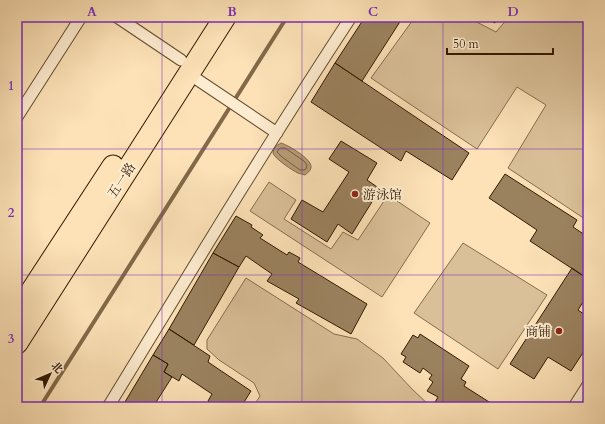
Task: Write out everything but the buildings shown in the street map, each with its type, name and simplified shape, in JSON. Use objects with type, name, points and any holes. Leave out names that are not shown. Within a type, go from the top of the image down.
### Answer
[{"type":"highway","name":"五一路","points":[[17,343],[185,67],[208,17]]},
{"type":"highway","name":"五一路","points":[[17,313],[185,67],[225,17]]},
{"type":"street","points":[[17,117],[81,17]]},
{"type":"street","points":[[117,17],[277,133]]},
{"type":"street","points":[[108,407],[235,199],[350,17]]},
{"type":"street","points":[[574,407],[588,386]]},
{"type":"shaded area","points":[[415,17],[467,17],[496,32],[509,17],[588,17],[588,221],[508,168],[546,105],[517,87],[477,149],[371,78]]},
{"type":"shaded area","points":[[269,182],[296,200],[284,219],[331,249],[343,232],[358,240],[388,195],[430,223],[382,297],[250,211]]},
{"type":"shaded area","points":[[463,243],[547,295],[498,369],[414,313]]},
{"type":"shaded area","points":[[246,278],[334,334],[357,339],[383,358],[431,407],[253,407],[260,396],[254,383],[219,360],[207,349],[207,340]]},
{"type":"water","points":[[281,143],[289,146],[304,156],[310,164],[310,171],[305,175],[299,173],[292,170],[280,161],[274,155],[273,151],[274,148]]},
{"type":"waterway","points":[[40,407],[287,17]]},
{"type":"place","name":"游泳馆","points":[[355,194]]},
{"type":"place","name":"商铺","points":[[559,331]]}]
